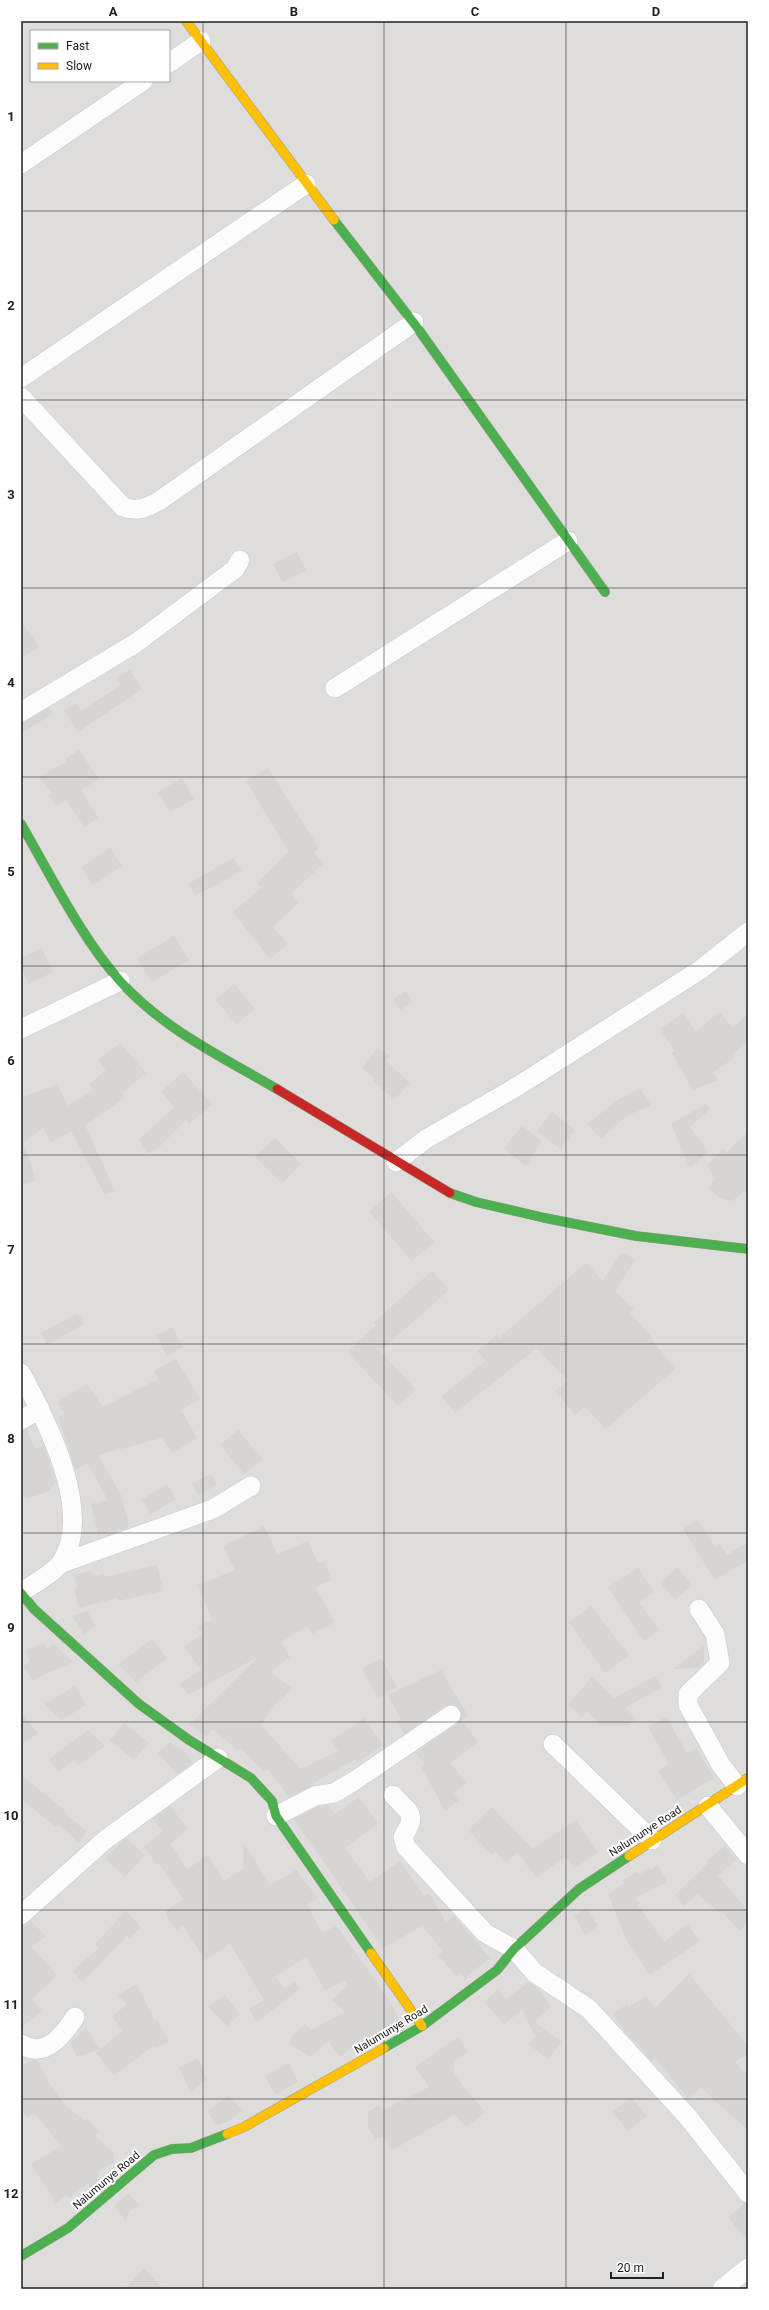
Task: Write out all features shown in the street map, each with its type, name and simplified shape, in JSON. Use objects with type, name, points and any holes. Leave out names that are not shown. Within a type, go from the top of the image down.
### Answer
[{"type":"street","points":[[186,21],[306,184],[414,322],[605,592]]},
{"type":"street","points":[[170,62],[200,41]]},
{"type":"street","points":[[21,164],[142,82]]},
{"type":"street","points":[[21,378],[306,184]]},
{"type":"street","points":[[21,397],[123,507],[134,510],[143,509],[159,501],[414,322]]},
{"type":"street","points":[[335,688],[568,541]]},
{"type":"street","points":[[21,712],[136,643],[235,569],[240,560]]},
{"type":"street","points":[[21,824],[92,944],[120,981],[160,1018],[184,1036],[312,1108],[432,1184],[458,1197],[476,1202],[636,1236],[748,1249]]},
{"type":"street","points":[[396,1162],[426,1139],[518,1086],[700,970],[748,932]]},
{"type":"street","points":[[21,1029],[120,981]]},
{"type":"street","points":[[21,1372],[40,1409],[58,1450],[66,1478],[73,1518],[68,1551],[62,1563]]},
{"type":"street","points":[[21,1420],[40,1409]]},
{"type":"street","points":[[251,1486],[213,1509],[62,1563],[21,1592],[34,1609],[139,1704],[218,1758],[251,1778],[272,1801],[276,1816],[422,2026]]},
{"type":"street","points":[[699,1610],[715,1634],[720,1663],[688,1694],[688,1705],[721,1766],[742,1782]]},
{"type":"street","points":[[276,1816],[315,1796],[334,1792],[347,1785],[451,1714]]},
{"type":"street","points":[[553,1744],[652,1840]]},
{"type":"street","points":[[21,1915],[106,1840],[218,1758]]},
{"type":"street","name":"Nalumunye Road","points":[[21,2256],[68,2228],[154,2155],[172,2149],[191,2148],[244,2127],[422,2026],[497,1970],[514,1949],[579,1889],[652,1840],[708,1806],[742,1782]]},
{"type":"street","points":[[393,1795],[412,1817],[412,1823],[403,1837],[406,1847],[484,1933],[514,1949],[535,1973],[589,2009],[686,2116],[748,2194]]},
{"type":"street","points":[[708,1806],[748,1855]]},
{"type":"street","points":[[21,2044],[27,2048],[40,2048],[52,2045],[65,2033],[75,2016]]},
{"type":"street","points":[[722,2289],[748,2268]]},
{"type":"shaded area","points":[[21,21],[748,21],[748,2289],[21,2289]]},
{"type":"building","points":[[297,552],[306,571],[282,582],[273,564]]},
{"type":"building","points":[[21,621],[39,647],[21,658]]},
{"type":"building","points":[[130,670],[142,689],[78,732],[64,710],[77,704],[81,711],[121,685],[116,678]]},
{"type":"building","points":[[49,708],[53,714],[21,733],[21,723]]},
{"type":"building","points":[[79,750],[99,779],[81,790],[98,818],[84,827],[66,800],[56,806],[49,795],[52,793],[39,777],[66,762],[65,759]]},
{"type":"building","points":[[268,768],[319,848],[314,853],[324,863],[291,894],[298,903],[273,927],[288,944],[270,959],[233,912],[261,888],[257,883],[289,852],[246,781]]},
{"type":"building","points":[[182,778],[194,799],[170,812],[158,792]]},
{"type":"building","points":[[110,848],[122,866],[93,885],[81,867]]},
{"type":"building","points":[[233,858],[242,870],[217,885],[195,895],[188,884]]},
{"type":"building","points":[[174,936],[189,960],[152,982],[137,958]]},
{"type":"building","points":[[42,948],[53,972],[29,984],[21,968],[21,958]]},
{"type":"building","points":[[234,984],[255,1009],[237,1024],[215,1000]]},
{"type":"building","points":[[406,991],[413,1003],[400,1010],[393,999]]},
{"type":"building","points":[[719,1012],[733,1028],[748,1013],[748,1039],[732,1056],[734,1058],[712,1073],[719,1080],[693,1090],[672,1053],[675,1051],[660,1029],[683,1013],[696,1032]]},
{"type":"building","points":[[120,1043],[146,1073],[122,1093],[125,1098],[85,1125],[115,1191],[105,1195],[71,1131],[51,1143],[43,1128],[23,1143],[36,1180],[21,1185],[21,1098],[58,1084],[67,1106],[93,1090],[89,1084],[106,1070],[98,1060]]},
{"type":"building","points":[[378,1047],[390,1056],[386,1061],[410,1083],[394,1100],[373,1081],[375,1078],[362,1068]]},
{"type":"building","points":[[183,1072],[212,1104],[189,1124],[186,1120],[158,1148],[148,1153],[139,1140],[174,1107],[161,1092]]},
{"type":"building","points":[[640,1088],[651,1106],[628,1115],[601,1139],[587,1124],[619,1099]]},
{"type":"building","points":[[706,1104],[710,1109],[690,1127],[708,1151],[690,1168],[671,1124]]},
{"type":"building","points":[[552,1112],[575,1130],[560,1149],[537,1131]]},
{"type":"building","points":[[522,1126],[542,1141],[526,1166],[504,1148]]},
{"type":"building","points":[[748,1132],[748,1189],[732,1201],[720,1198],[708,1189],[715,1179],[707,1165],[723,1149],[726,1153]]},
{"type":"building","points":[[275,1138],[301,1164],[282,1184],[255,1157]]},
{"type":"building","points":[[391,1192],[434,1242],[412,1261],[369,1212]]},
{"type":"building","points":[[621,1253],[636,1259],[615,1291],[634,1309],[630,1313],[652,1337],[651,1338],[675,1369],[606,1429],[585,1407],[575,1415],[555,1391],[568,1380],[536,1349],[455,1413],[441,1396],[486,1361],[477,1351],[497,1335],[499,1338],[586,1263],[603,1281]]},
{"type":"building","points":[[432,1271],[449,1290],[380,1351],[416,1390],[398,1406],[347,1352],[376,1325],[374,1322]]},
{"type":"building","points":[[78,1313],[84,1324],[47,1345],[41,1333]]},
{"type":"building","points":[[172,1327],[183,1347],[167,1356],[156,1336]]},
{"type":"building","points":[[176,1359],[200,1399],[181,1410],[197,1438],[172,1453],[162,1438],[98,1455],[122,1497],[129,1527],[98,1534],[91,1504],[108,1500],[87,1463],[76,1470],[58,1417],[65,1414],[57,1402],[87,1384],[103,1407],[158,1379],[154,1371]]},
{"type":"building","points":[[27,1429],[34,1449],[44,1446],[56,1482],[47,1492],[26,1499],[21,1492],[21,1431]]},
{"type":"building","points":[[238,1430],[263,1459],[244,1474],[220,1445]]},
{"type":"building","points":[[211,1474],[217,1485],[198,1495],[192,1483]]},
{"type":"building","points":[[167,1484],[176,1499],[151,1514],[142,1500]]},
{"type":"building","points":[[697,1520],[715,1547],[720,1544],[727,1555],[748,1542],[748,1560],[715,1580],[683,1529]]},
{"type":"building","points":[[264,1526],[277,1554],[308,1541],[318,1563],[324,1561],[332,1580],[315,1587],[335,1622],[312,1634],[307,1626],[281,1642],[290,1657],[270,1672],[292,1688],[281,1701],[279,1699],[261,1725],[301,1769],[338,1751],[331,1741],[364,1718],[383,1745],[358,1762],[356,1759],[313,1783],[315,1785],[289,1797],[268,1769],[264,1772],[241,1748],[238,1751],[213,1729],[206,1736],[189,1725],[258,1657],[188,1695],[179,1684],[201,1670],[184,1647],[202,1634],[198,1626],[212,1620],[198,1585],[235,1570],[223,1546]]},
{"type":"building","points":[[157,1565],[163,1591],[118,1601],[117,1598],[79,1608],[74,1589],[77,1589],[74,1575],[90,1571],[94,1576],[104,1574],[104,1577]]},
{"type":"building","points":[[677,1567],[692,1585],[675,1600],[660,1582]]},
{"type":"building","points":[[638,1568],[654,1592],[639,1602],[659,1630],[644,1641],[608,1587]]},
{"type":"building","points":[[591,1606],[629,1655],[605,1673],[569,1622]]},
{"type":"building","points":[[87,1611],[95,1626],[84,1634],[72,1616]]},
{"type":"building","points":[[152,1639],[167,1658],[136,1682],[118,1664]]},
{"type":"building","points":[[44,1643],[47,1648],[54,1644],[73,1662],[33,1681],[24,1666],[30,1662],[25,1650]]},
{"type":"building","points":[[704,1646],[704,1662],[698,1668],[673,1669]]},
{"type":"building","points":[[381,1658],[397,1687],[378,1698],[362,1669]]},
{"type":"building","points":[[441,1670],[468,1716],[462,1721],[478,1742],[450,1763],[467,1782],[454,1793],[460,1799],[445,1811],[421,1766],[424,1763],[415,1753],[457,1724],[462,1715],[460,1709],[455,1705],[445,1706],[404,1734],[397,1721],[401,1719],[388,1695]]},
{"type":"building","points":[[655,1676],[662,1687],[625,1708],[636,1718],[629,1725],[602,1726],[587,1711],[582,1717],[568,1705],[592,1677],[614,1698]]},
{"type":"building","points":[[75,1686],[86,1705],[61,1720],[45,1704]]},
{"type":"building","points":[[21,1712],[38,1734],[21,1744]]},
{"type":"building","points":[[666,1717],[687,1753],[696,1748],[714,1778],[677,1800],[658,1771],[669,1764],[648,1727]]},
{"type":"building","points":[[124,1723],[149,1743],[134,1760],[110,1740]]},
{"type":"building","points":[[88,1730],[105,1746],[79,1765],[74,1760],[58,1772],[49,1759]]},
{"type":"building","points":[[170,1742],[188,1754],[186,1755],[193,1762],[177,1774],[158,1753]]},
{"type":"building","points":[[21,1775],[67,1812],[66,1814],[87,1832],[78,1842],[58,1824],[56,1827],[21,1799]]},
{"type":"building","points":[[359,1797],[378,1824],[345,1848],[370,1882],[400,1861],[424,1896],[429,1893],[446,1922],[454,1916],[490,1958],[465,1978],[460,1972],[456,1976],[438,1955],[443,1951],[422,1926],[383,1948],[294,1819],[318,1807],[328,1805],[335,1814]]},
{"type":"building","points":[[170,1806],[188,1829],[170,1844],[187,1869],[208,1855],[224,1881],[244,1868],[243,1842],[270,1885],[296,1870],[318,1898],[307,1905],[322,1932],[337,1926],[391,2003],[401,2024],[367,2043],[363,2038],[340,2057],[328,2041],[310,2057],[290,2044],[290,2038],[305,2024],[311,2030],[345,2012],[332,2000],[348,1985],[344,1980],[325,1991],[306,1957],[275,1977],[285,1988],[295,1982],[300,1989],[257,2022],[249,2009],[264,2000],[230,1944],[205,1960],[183,1925],[176,1930],[166,1916],[166,1911],[183,1899],[159,1864],[157,1865],[144,1846],[163,1831],[152,1819]]},
{"type":"building","points":[[492,1807],[533,1849],[576,1820],[598,1852],[574,1869],[565,1856],[537,1878],[517,1852],[506,1863],[496,1852],[492,1855],[468,1830]]},
{"type":"building","points":[[126,1838],[145,1855],[125,1877],[105,1858]]},
{"type":"building","points":[[725,1846],[736,1859],[718,1876],[748,1911],[748,1921],[740,1931],[722,1912],[720,1913],[698,1894],[684,1906],[675,1895],[708,1863],[707,1860]]},
{"type":"building","points":[[658,1865],[667,1882],[636,1898],[640,1904],[638,1905],[664,1942],[687,1924],[700,1941],[650,1975],[626,1940],[608,1894],[625,1883],[622,1880],[637,1872],[639,1875],[649,1867],[650,1870]]},
{"type":"building","points":[[586,1908],[598,1926],[585,1935],[574,1916]]},
{"type":"building","points":[[126,1911],[141,1927],[130,1938],[127,1936],[82,1982],[73,1971],[99,1948],[95,1944]]},
{"type":"building","points":[[31,1921],[46,1936],[31,1947],[57,1975],[32,1999],[42,2011],[21,2028],[21,1930]]},
{"type":"building","points":[[689,1974],[748,2046],[748,2053],[735,2062],[748,2076],[748,2130],[701,2088],[688,2098],[655,2058],[651,2061],[637,2042],[635,2043],[627,2034],[613,2014],[627,2004],[629,2007],[646,1996],[655,2008]]},
{"type":"building","points":[[529,1982],[538,1988],[551,2007],[535,2022],[562,2042],[548,2059],[528,2044],[535,2037],[522,2010],[504,2024],[484,2002],[497,1990],[506,1999]]},
{"type":"building","points":[[136,1984],[155,2021],[157,2020],[169,2041],[156,2048],[154,2046],[114,2075],[96,2053],[123,2030],[112,2017],[127,2004],[118,1996]]},
{"type":"building","points":[[225,1995],[240,2014],[227,2026],[208,2007]]},
{"type":"building","points":[[86,2028],[100,2049],[76,2057],[71,2042]]},
{"type":"building","points":[[458,2037],[468,2052],[454,2061],[454,2075],[485,2112],[467,2127],[454,2115],[392,2150],[383,2137],[376,2139],[368,2128],[368,2112],[379,2105],[383,2110],[429,2087],[415,2067]]},
{"type":"building","points":[[198,2058],[207,2079],[190,2092],[179,2067]]},
{"type":"building","points":[[32,2059],[37,2060],[45,2074],[43,2074],[64,2104],[85,2121],[87,2119],[99,2131],[95,2136],[114,2153],[114,2163],[98,2170],[98,2186],[92,2191],[88,2183],[69,2198],[66,2195],[56,2203],[31,2164],[62,2146],[34,2113],[27,2117],[21,2109],[21,2066]]},
{"type":"building","points":[[289,2063],[298,2082],[275,2095],[265,2076]]},
{"type":"building","points":[[229,2095],[242,2110],[232,2119],[218,2125],[207,2112]]},
{"type":"building","points":[[631,2097],[647,2116],[628,2131],[612,2112]]},
{"type":"building","points":[[129,2193],[139,2206],[130,2210],[126,2221],[114,2206]]},
{"type":"building","points":[[745,2203],[748,2204],[748,2242],[728,2217]]},
{"type":"building","points":[[144,2268],[163,2289],[125,2289]]},
{"type":"traffic: fast","points":[[334,220],[416,326],[605,592]]},
{"type":"traffic: fast","points":[[21,824],[80,926],[106,964],[120,981],[155,1014],[174,1028],[277,1089]]},
{"type":"traffic: fast","points":[[450,1193],[476,1202],[545,1218],[636,1236],[748,1249]]},
{"type":"traffic: fast","points":[[21,1593],[34,1609],[139,1704],[189,1740],[251,1778],[272,1801],[276,1816],[371,1953]]},
{"type":"traffic: fast","points":[[384,2048],[422,2026],[497,1970],[514,1949],[579,1889],[629,1856]]},
{"type":"traffic: fast","points":[[21,2256],[68,2228],[154,2155],[172,2149],[191,2148],[227,2134]]},
{"type":"traffic: slow","points":[[186,21],[334,220]]},
{"type":"traffic: slow","points":[[629,1856],[748,1778]]},
{"type":"traffic: slow","points":[[371,1953],[422,2026]]},
{"type":"traffic: slow","points":[[227,2134],[244,2127],[384,2048]]},
{"type":"traffic: jam","points":[[277,1089],[450,1193]]}]
